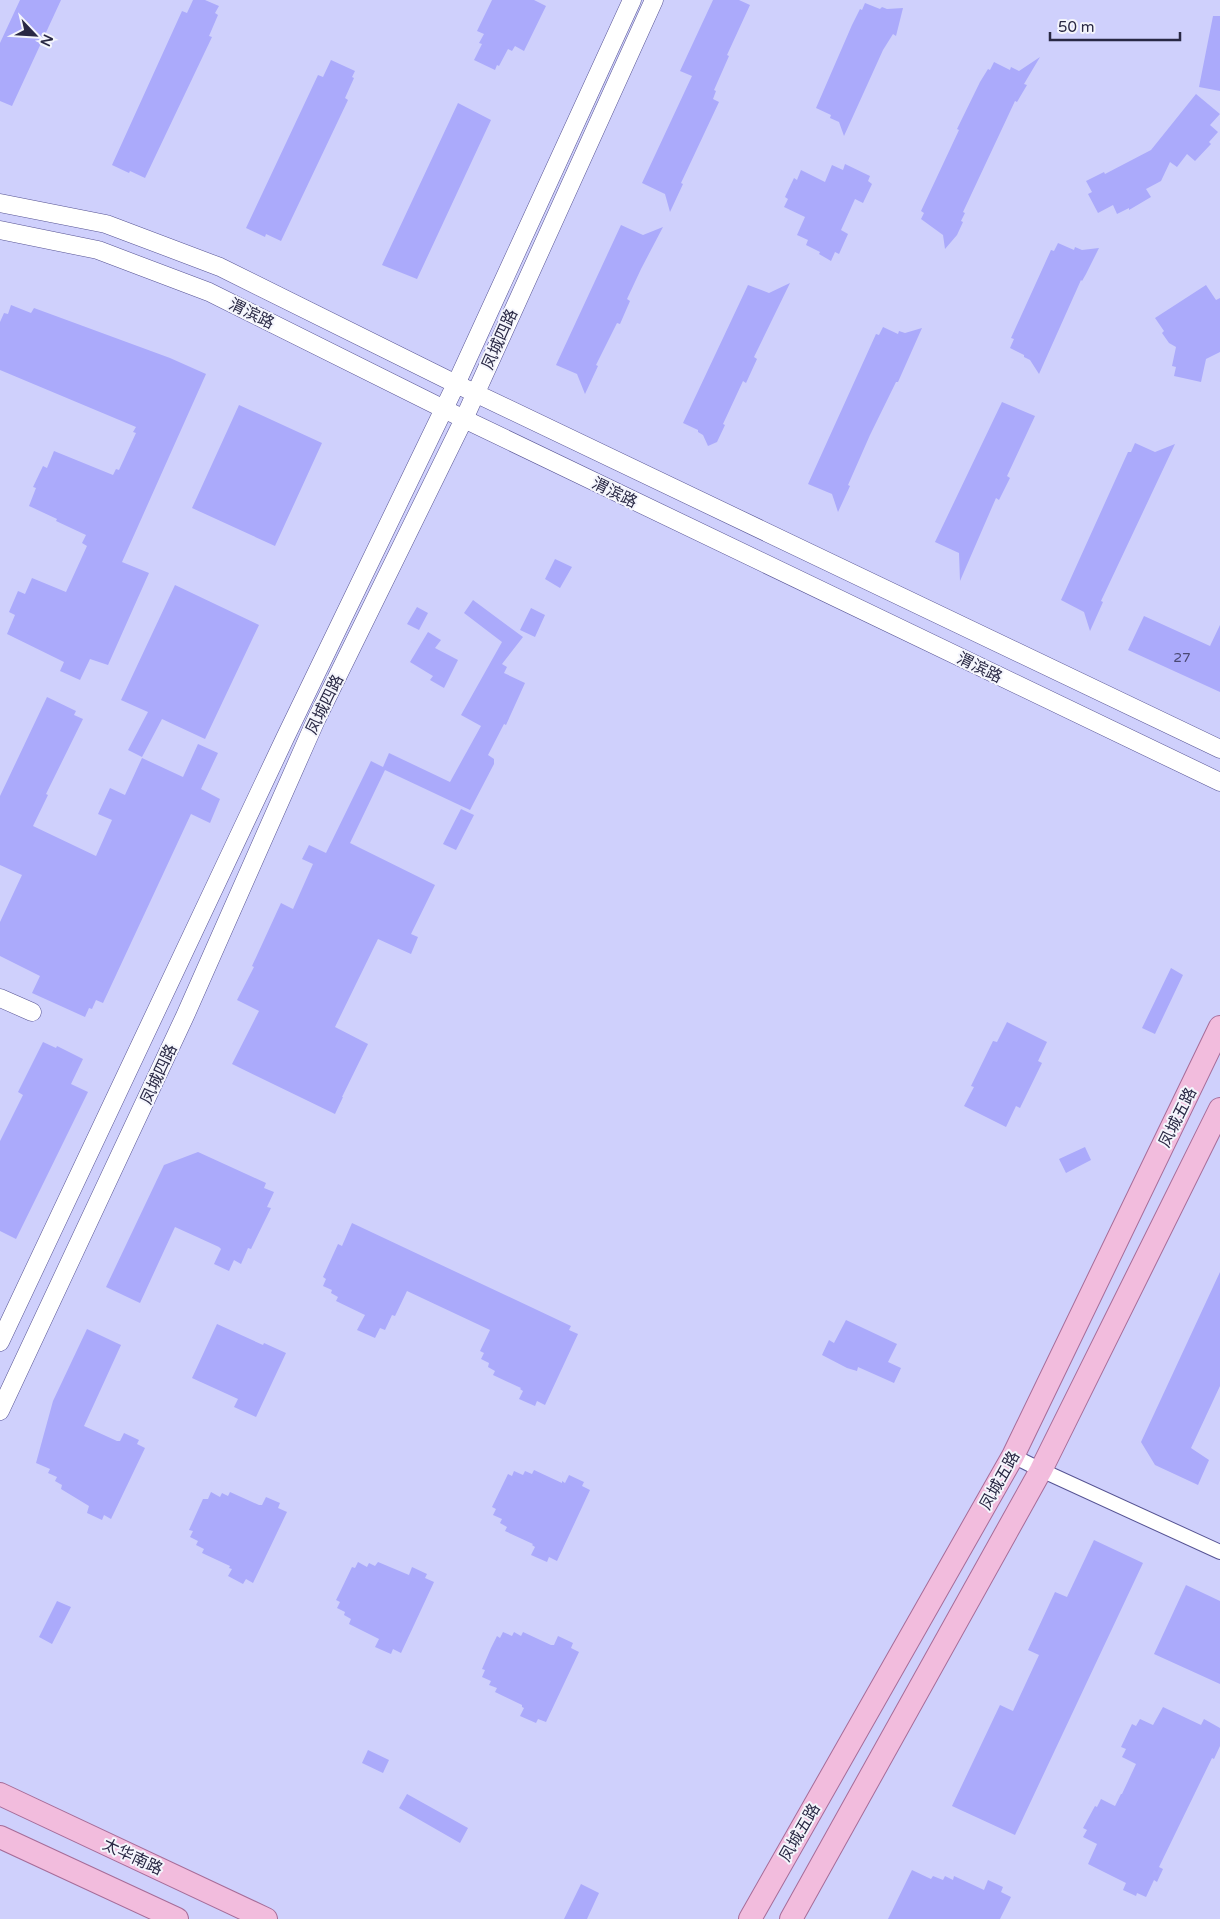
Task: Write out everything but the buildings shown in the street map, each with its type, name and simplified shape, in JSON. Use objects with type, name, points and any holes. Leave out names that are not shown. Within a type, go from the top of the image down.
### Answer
[{"type":"main road","name":"凤城五路","points":[[750,1919],[1013,1456],[1220,1027]]},
{"type":"main road","name":"凤城五路","points":[[791,1919],[1041,1470],[1220,1109]]},
{"type":"main road","name":"太华南路","points":[[0,1794],[266,1919]]},
{"type":"main road","points":[[0,1836],[177,1919]]},
{"type":"street","name":"凤城四路","points":[[0,1342],[280,747],[456,384],[632,0]]},
{"type":"street","name":"凤城四路","points":[[0,1411],[185,1016],[316,720],[464,419],[654,0]]},
{"type":"street","name":"渭滨路","points":[[0,203],[106,224],[220,267],[456,384],[1220,749]]},
{"type":"street","name":"渭滨路","points":[[0,230],[98,250],[210,292],[464,419],[1220,782]]},
{"type":"street","points":[[0,998],[32,1012]]},
{"type":"street","points":[[1013,1456],[1220,1552]]}]
